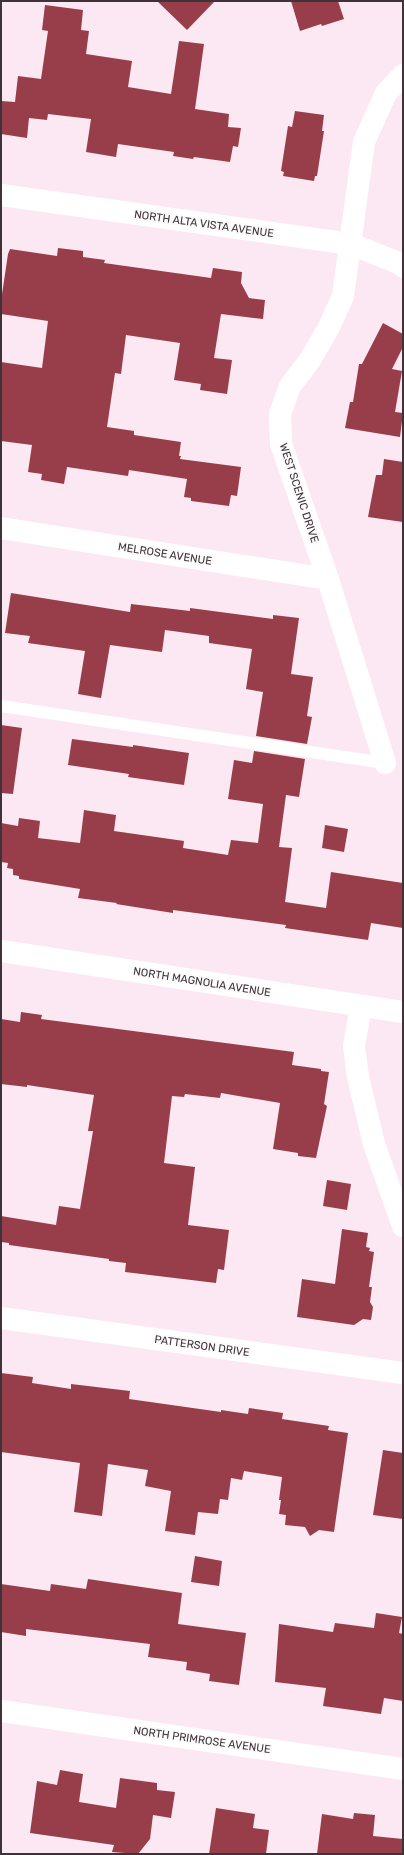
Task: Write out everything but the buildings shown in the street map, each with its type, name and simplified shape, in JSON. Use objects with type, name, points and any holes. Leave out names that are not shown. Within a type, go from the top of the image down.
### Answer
[{"type":"street","name":"WEST SCENIC DRIVE","points":[[385,763],[328,579],[281,444],[280,414],[290,386],[310,360],[329,327],[343,296],[364,142],[386,93],[403,75]]},
{"type":"street","name":"NORTH ALTA VISTA AVENUE","points":[[1,195],[351,244],[401,264],[403,267]]},
{"type":"street","name":"MELROSE AVENUE","points":[[1,528],[328,579]]},
{"type":"street","name":"NORTH MAGNOLIA AVENUE","points":[[1,951],[403,1012]]},
{"type":"street","points":[[361,1006],[354,1046],[358,1077],[374,1144],[403,1226]]},
{"type":"street","name":"PATTERSON DRIVE","points":[[1,1318],[403,1373]]},
{"type":"street","name":"NORTH PRIMROSE AVENUE","points":[[1,1711],[403,1769]]},
{"type":"lane","points":[[1,706],[385,763]]}]
